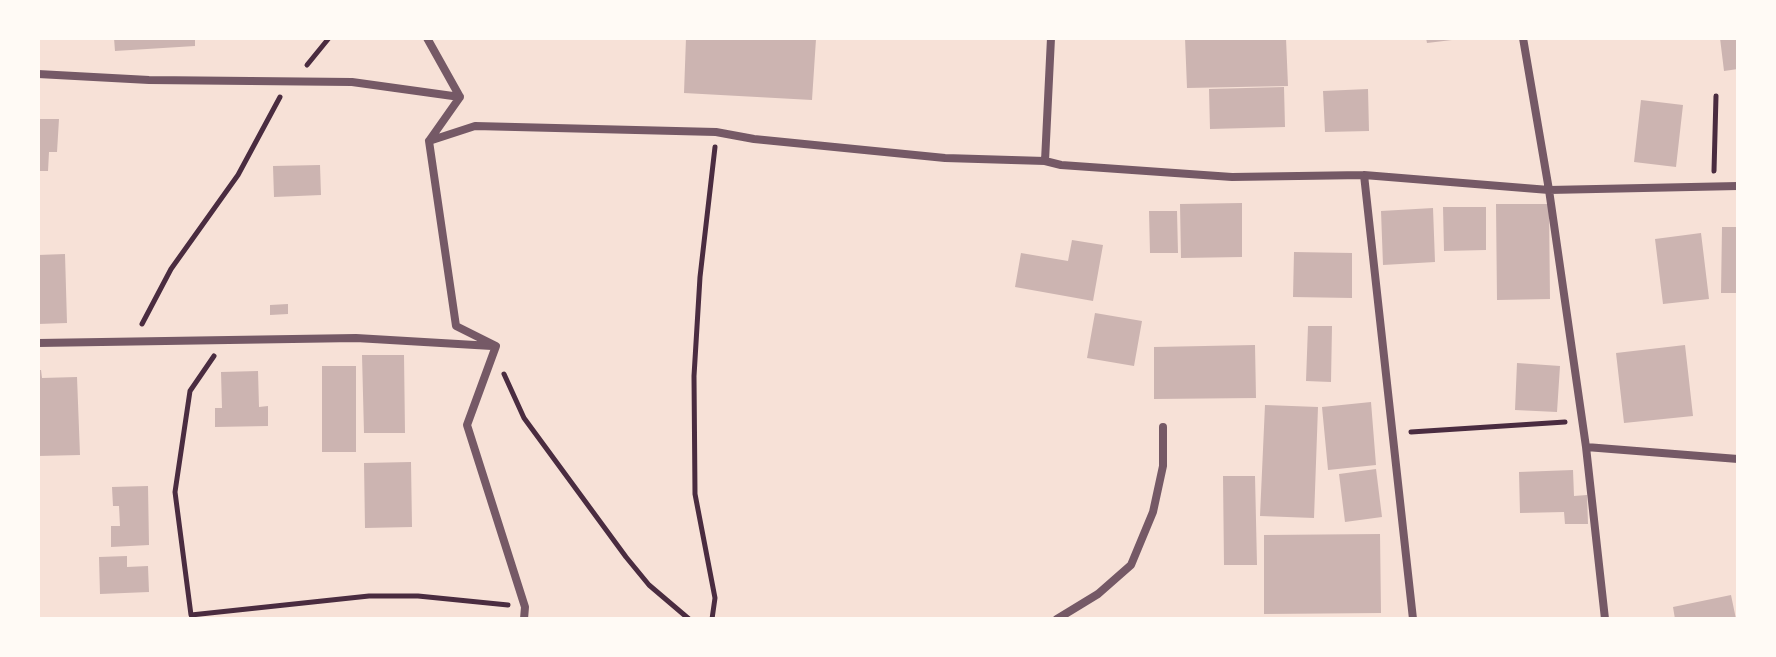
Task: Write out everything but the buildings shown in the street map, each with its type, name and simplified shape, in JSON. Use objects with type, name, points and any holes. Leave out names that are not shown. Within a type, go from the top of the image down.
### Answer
[{"type":"street","points":[[427,38],[460,97]]},
{"type":"street","points":[[1045,161],[1051,38]]},
{"type":"street","points":[[1523,38],[1549,190],[1586,447],[1605,619]]},
{"type":"street","points":[[38,74],[149,80],[352,82],[460,97]]},
{"type":"street","points":[[460,97],[429,141],[456,326],[496,346]]},
{"type":"street","points":[[429,141],[475,126],[716,132],[754,139],[945,158],[1045,161],[1061,165],[1232,177],[1364,175],[1549,190],[1714,184],[1738,186]]},
{"type":"street","points":[[1364,175],[1390,434],[1413,619]]},
{"type":"street","points":[[38,343],[134,339],[225,341],[356,338],[496,346]]},
{"type":"street","points":[[496,346],[467,425],[525,607],[524,619]]},
{"type":"street","points":[[1057,619],[1098,594],[1131,565],[1153,512],[1163,466],[1163,427]]},
{"type":"street","points":[[1586,447],[1738,459]]},
{"type":"path","points":[[134,339],[171,269],[238,175],[282,93],[329,38]]},
{"type":"path","points":[[1714,184],[1716,96]]},
{"type":"path","points":[[712,619],[715,598],[695,494],[694,376],[700,277],[716,132]]},
{"type":"path","points":[[225,341],[190,391],[175,492],[191,617],[369,596],[418,596],[525,607]]},
{"type":"path","points":[[491,359],[510,382],[524,418],[626,557],[649,585],[689,619]]},
{"type":"path","points":[[1390,434],[1581,420]]}]
